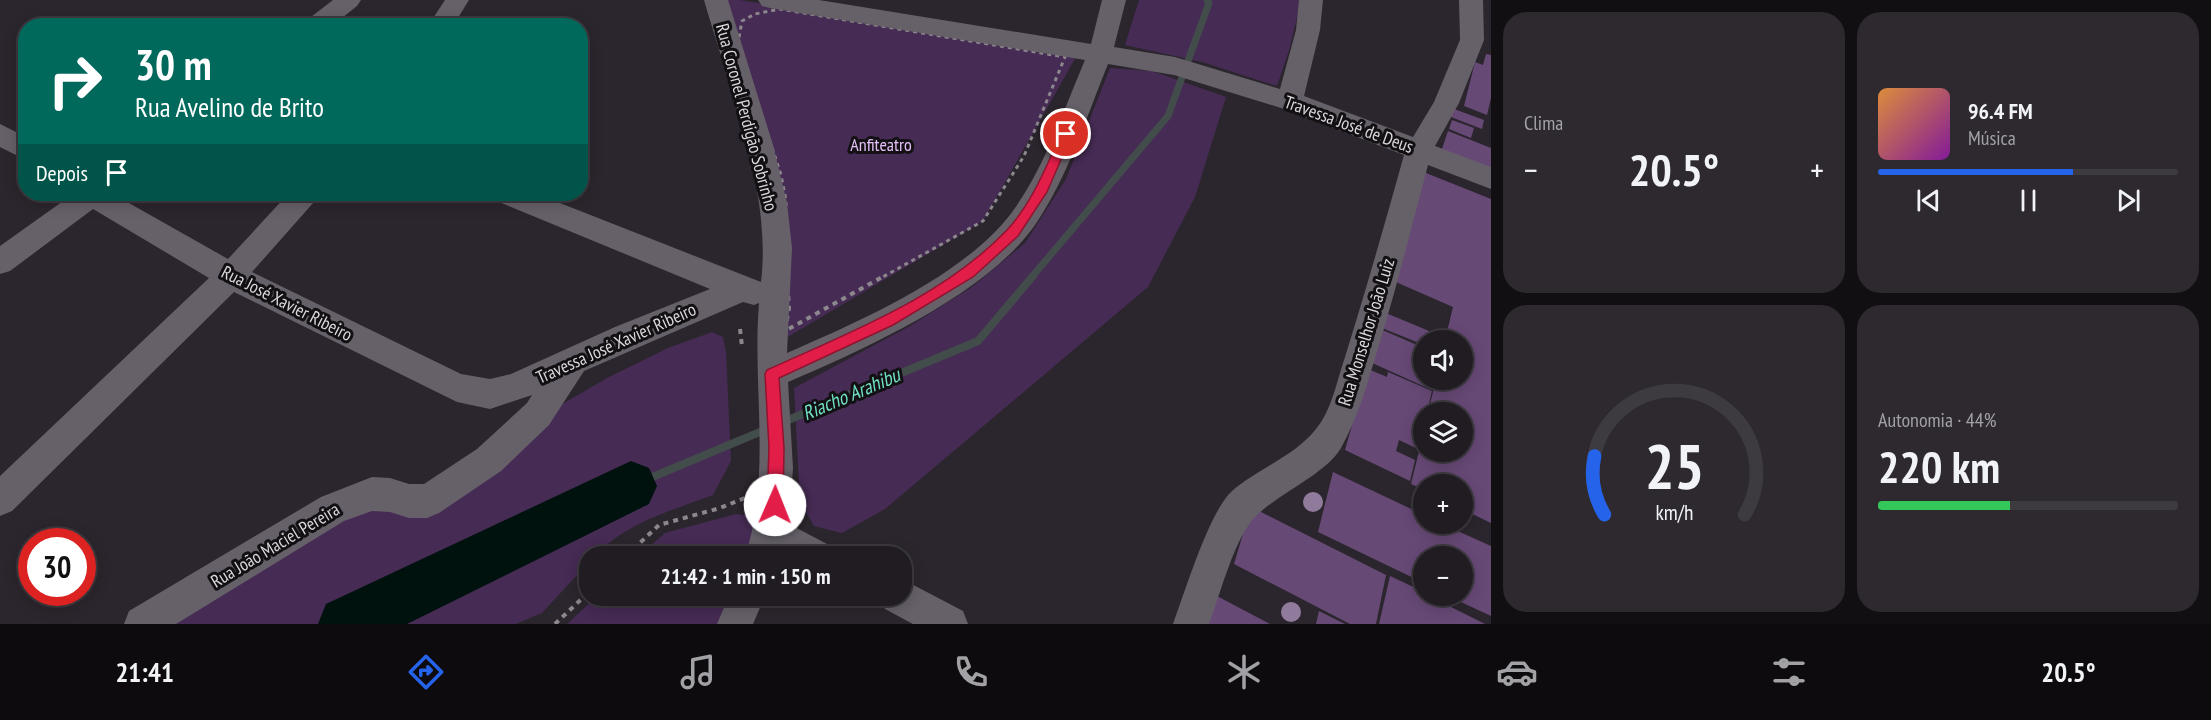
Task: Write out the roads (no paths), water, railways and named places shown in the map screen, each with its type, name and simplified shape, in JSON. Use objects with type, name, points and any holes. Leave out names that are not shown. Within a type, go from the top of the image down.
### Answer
[{"type":"street","points":[[325,18],[349,0]]},
{"type":"street","points":[[446,18],[458,0]]},
{"type":"street","name":"Rua Coronel Perdigão Sobrinho","points":[[716,0],[767,176],[777,232],[779,262],[774,296],[772,374],[776,448],[775,505],[767,545]]},
{"type":"street","name":"Travessa José de Deus","points":[[770,0],[1175,66],[1290,101],[1491,178]]},
{"type":"street","points":[[772,374],[888,321],[968,273],[1013,232],[1043,188],[1100,53],[1114,0]]},
{"type":"street","points":[[1290,101],[1308,30],[1311,0]]},
{"type":"street","name":"Rua Monselhor João Luiz","points":[[1191,624],[1229,523],[1242,505],[1265,486],[1306,460],[1328,440],[1344,408],[1371,322],[1419,150],[1446,103],[1472,40],[1471,0]]},
{"type":"street","points":[[0,134],[18,145]]},
{"type":"street","points":[[0,262],[83,201]]},
{"type":"street","name":"Rua José Xavier Ribeiro","points":[[104,201],[231,276],[457,388],[490,394]]},
{"type":"street","points":[[0,499],[231,276],[298,201]]},
{"type":"street","points":[[526,201],[742,289],[774,296]]},
{"type":"street","name":"Travessa José Xavier Ribeiro","points":[[490,394],[515,388],[742,289]]},
{"type":"street","name":"Rua João Maciel Pereira","points":[[142,624],[333,509],[372,494],[390,495],[409,501],[428,501],[448,489],[489,460],[538,414],[573,361]]},
{"type":"street","points":[[912,604],[950,624]]},
{"type":"street","points":[[735,624],[743,606]]},
{"type":"waterway","name":"Riacho Arahibu","points":[[1031,278],[1168,116],[1209,3],[1207,0]]},
{"type":"waterway","name":"Riacho Arahibu","points":[[781,423],[978,341],[1033,276]]},
{"type":"waterway","name":"Riacho Arahibu","points":[[631,486],[767,429]]},
{"type":"waterway","name":"Riacho Arahibu","points":[[346,624],[631,486]]},
{"type":"park label","name":"Anfiteatro","points":[[881,144]]}]
